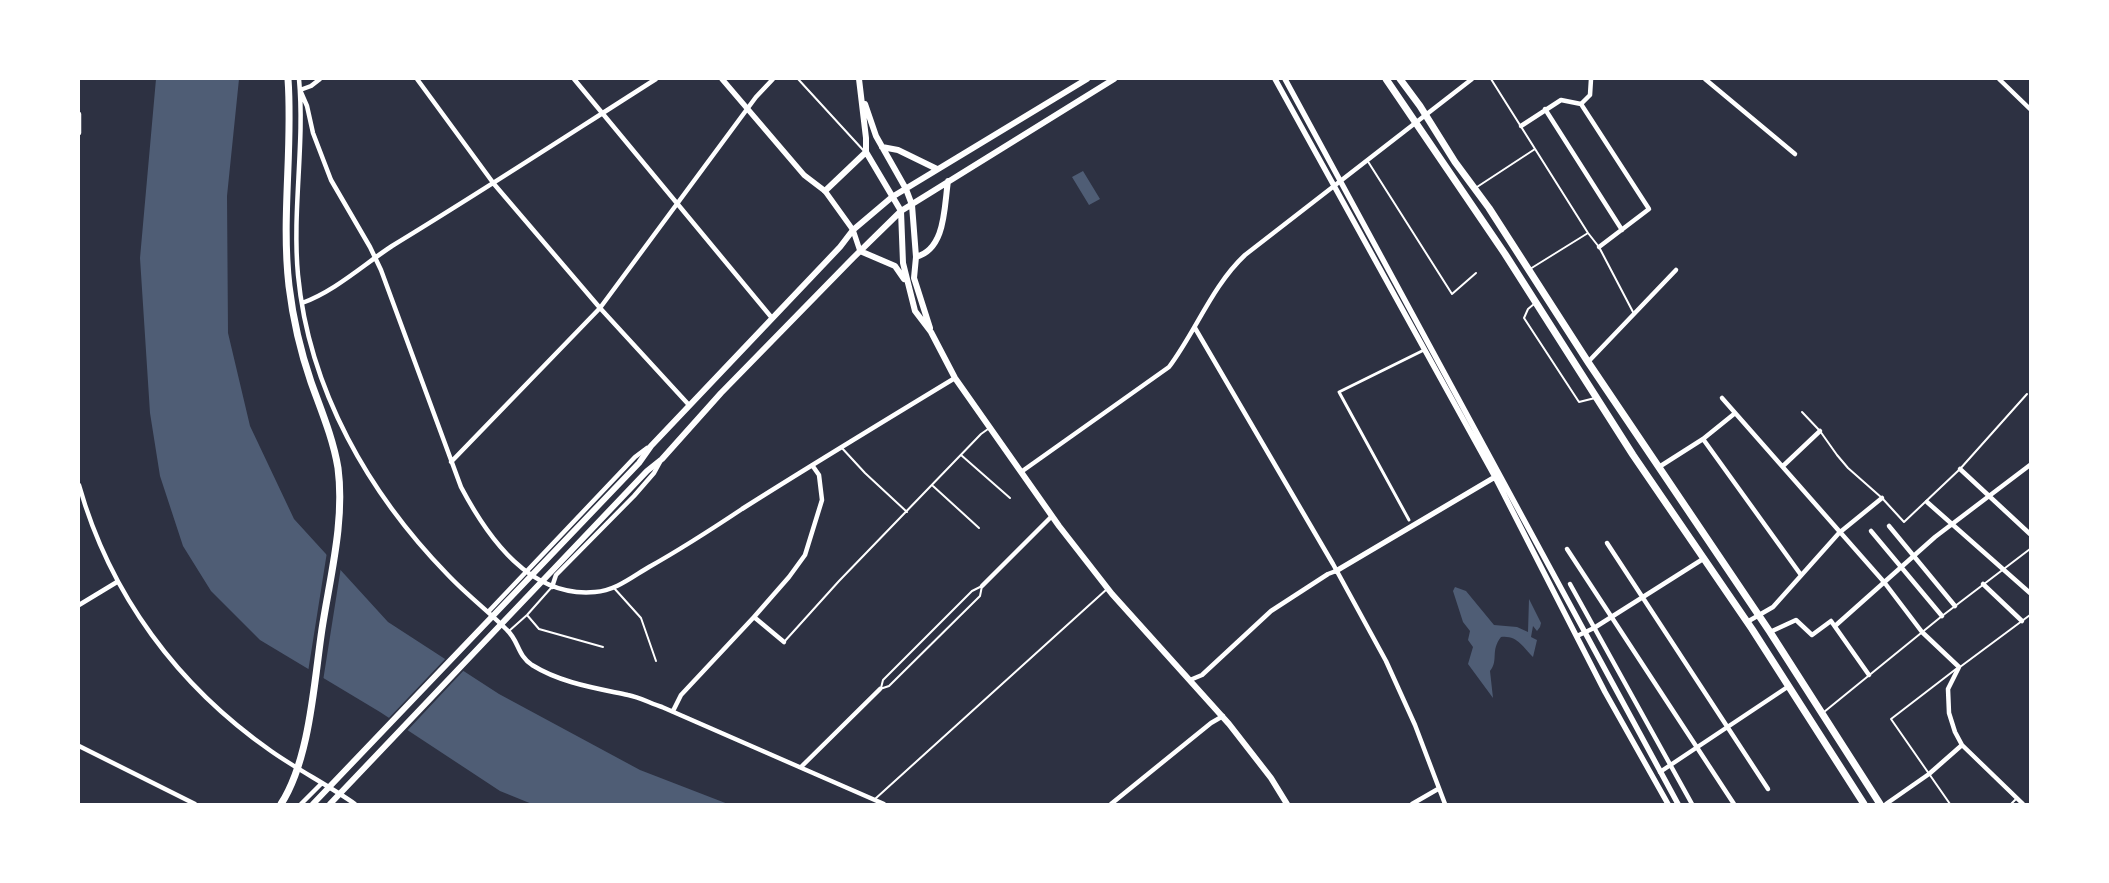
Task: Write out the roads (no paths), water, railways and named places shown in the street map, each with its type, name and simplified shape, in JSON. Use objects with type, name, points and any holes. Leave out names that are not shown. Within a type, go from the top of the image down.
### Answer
[{"type":"main road","points":[[281,804],[298,770],[310,711],[340,509],[338,469],[333,445],[298,338],[289,288],[285,254],[289,128],[288,79]]},
{"type":"main road","points":[[859,79],[866,152],[901,211],[903,264],[906,282],[915,311],[931,332],[955,378],[1052,516],[1108,588],[1223,716],[1271,778],[1287,804]]},
{"type":"main road","points":[[313,804],[639,463],[651,446],[840,247],[853,230],[892,197],[1087,79]]},
{"type":"main road","points":[[330,804],[647,471],[662,459],[721,393],[901,211],[912,206],[948,180],[1114,79]]},
{"type":"main road","points":[[1386,79],[1536,302],[1596,398],[1703,559],[1747,622],[1864,804]]},
{"type":"main road","points":[[1400,79],[1770,632],[1880,804]]},
{"type":"main road","points":[[861,92],[876,136],[906,189],[912,206],[916,257],[914,278],[931,332]]},
{"type":"main road","points":[[882,147],[898,150],[937,169]]},
{"type":"main road","points":[[825,191],[866,152]]},
{"type":"main road","points":[[916,257],[926,254],[938,239],[948,180]]},
{"type":"main road","points":[[860,251],[895,266],[906,282]]},
{"type":"street","points":[[299,79],[299,180],[296,234],[298,275],[307,329],[320,374],[354,452],[398,518],[449,576],[509,631],[523,658],[534,666],[561,679],[599,690],[630,695],[673,711],[884,804]]},
{"type":"street","points":[[300,90],[311,86],[320,79]]},
{"type":"street","points":[[417,79],[494,184],[600,308],[689,405]]},
{"type":"street","points":[[574,79],[772,318]]},
{"type":"street","points":[[302,303],[316,298],[375,257],[494,184],[656,79]]},
{"type":"street","points":[[722,79],[804,175],[825,191],[853,230],[860,251]]},
{"type":"street","points":[[452,462],[600,308],[748,108],[773,79]]},
{"type":"street","points":[[1275,79],[1495,477],[1606,692],[1668,804]]},
{"type":"street","points":[[1285,79],[1678,804]]},
{"type":"street","points":[[1021,472],[1162,373],[1181,351],[1230,269],[1245,255],[1424,114],[1472,79]]},
{"type":"street","points":[[1581,104],[1590,95],[1591,79]]},
{"type":"street","points":[[1705,79],[1795,154]]},
{"type":"street","points":[[1999,79],[2030,109]]},
{"type":"street","points":[[300,90],[331,180],[375,257],[461,487],[491,538],[525,572],[552,587],[573,592],[595,592],[614,588],[955,378]]},
{"type":"street","points":[[1521,126],[1561,100],[1581,104],[1649,209],[1598,248]]},
{"type":"street","points":[[1545,110],[1622,230]]},
{"type":"street","points":[[79,114],[79,133]]},
{"type":"street","points":[[1588,362],[1676,270]]},
{"type":"street","points":[[1195,328],[1386,661],[1415,725],[1445,804]]},
{"type":"street","points":[[1409,520],[1339,392],[1424,350]]},
{"type":"street","points":[[1722,398],[1734,414],[1783,466],[1839,533],[1884,582],[1922,632],[1959,667],[1948,689],[1949,713],[1955,732],[1962,746],[2023,804]]},
{"type":"street","points":[[1658,467],[1703,439],[1734,414]]},
{"type":"street","points":[[1783,466],[1820,431]]},
{"type":"street","points":[[1703,439],[1801,575]]},
{"type":"street","points":[[488,612],[635,457],[651,446]]},
{"type":"street","points":[[552,587],[556,575],[654,473],[662,459]]},
{"type":"street","points":[[673,711],[681,695],[754,617],[789,577],[804,555],[812,537],[822,500],[819,475],[812,465]]},
{"type":"street","points":[[1835,626],[1913,556],[2030,465]]},
{"type":"street","points":[[1960,469],[2030,534]]},
{"type":"street","points":[[1190,680],[1202,675],[1271,611],[1328,574],[1495,477]]},
{"type":"street","points":[[79,485],[96,536],[117,582],[155,642],[221,713],[270,750],[355,804]]},
{"type":"street","points":[[1747,622],[1772,608],[1839,533],[1882,498]]},
{"type":"street","points":[[1927,502],[2004,568],[2030,593]]},
{"type":"street","points":[[982,586],[1052,516]]},
{"type":"street","points":[[1889,526],[1955,606]]},
{"type":"street","points":[[1871,531],[1942,616]]},
{"type":"street","points":[[1607,543],[1768,789]]},
{"type":"street","points":[[1567,549],[1698,746],[1734,804]]},
{"type":"street","points":[[1577,636],[1594,628],[1703,559]]},
{"type":"street","points":[[79,605],[117,582]]},
{"type":"street","points":[[1570,584],[1692,804]]},
{"type":"street","points":[[1983,584],[2022,621]]},
{"type":"street","points":[[754,617],[784,642]]},
{"type":"street","points":[[1770,632],[1796,620],[1812,635],[1831,622],[1869,675]]},
{"type":"street","points":[[1660,772],[1789,686]]},
{"type":"street","points":[[801,767],[880,689]]},
{"type":"street","points":[[1111,804],[1211,723],[1223,716]]},
{"type":"street","points":[[79,746],[195,804]]},
{"type":"street","points":[[1886,804],[1929,774],[1962,746]]},
{"type":"street","points":[[301,804],[321,784]]},
{"type":"street","points":[[1412,804],[1438,788]]},
{"type":"street","points":[[343,804],[348,800]]},
{"type":"lane","points":[[798,79],[866,152]]},
{"type":"lane","points":[[1491,79],[1598,248],[1634,314]]},
{"type":"lane","points":[[1475,189],[1535,149]]},
{"type":"lane","points":[[1367,160],[1452,294],[1476,274]]},
{"type":"lane","points":[[1528,270],[1588,233]]},
{"type":"lane","points":[[1536,302],[1528,309],[1524,318],[1579,402],[1610,394]]},
{"type":"lane","points":[[1802,412],[1820,431],[1837,455],[1904,522],[1960,469],[2027,394]]},
{"type":"lane","points":[[784,642],[839,581],[981,434],[990,428]]},
{"type":"lane","points":[[841,447],[865,473],[907,512]]},
{"type":"lane","points":[[961,455],[1010,498]]},
{"type":"lane","points":[[932,485],[979,528]]},
{"type":"lane","points":[[1822,714],[1942,616],[2030,550]]},
{"type":"lane","points":[[880,689],[883,680],[972,591],[982,586]]},
{"type":"lane","points":[[880,689],[889,686],[980,596],[982,586]]},
{"type":"lane","points":[[509,631],[528,615],[552,587]]},
{"type":"lane","points":[[614,588],[641,618],[656,661]]},
{"type":"lane","points":[[875,799],[1108,588]]},
{"type":"lane","points":[[1950,804],[1891,719],[2030,614]]},
{"type":"lane","points":[[528,615],[539,629],[603,647]]},
{"type":"lane","points":[[2011,804],[2017,798]]},
{"type":"water","points":[[156,79],[239,79],[227,196],[228,333],[250,426],[294,519],[388,622],[499,694],[640,770],[728,804],[532,804],[500,791],[380,712],[260,640],[211,591],[183,546],[160,476],[150,413],[140,258]]},
{"type":"water","points":[[1083,171],[1100,199],[1089,205],[1072,177]]},
{"type":"water","points":[[1455,587],[1466,591],[1494,625],[1517,627],[1528,632],[1529,599],[1541,623],[1537,631],[1533,626],[1531,637],[1537,640],[1533,657],[1516,640],[1501,637],[1496,647],[1493,667],[1490,671],[1493,698],[1468,664],[1473,647],[1468,640],[1470,631],[1463,622],[1453,591]]}]
